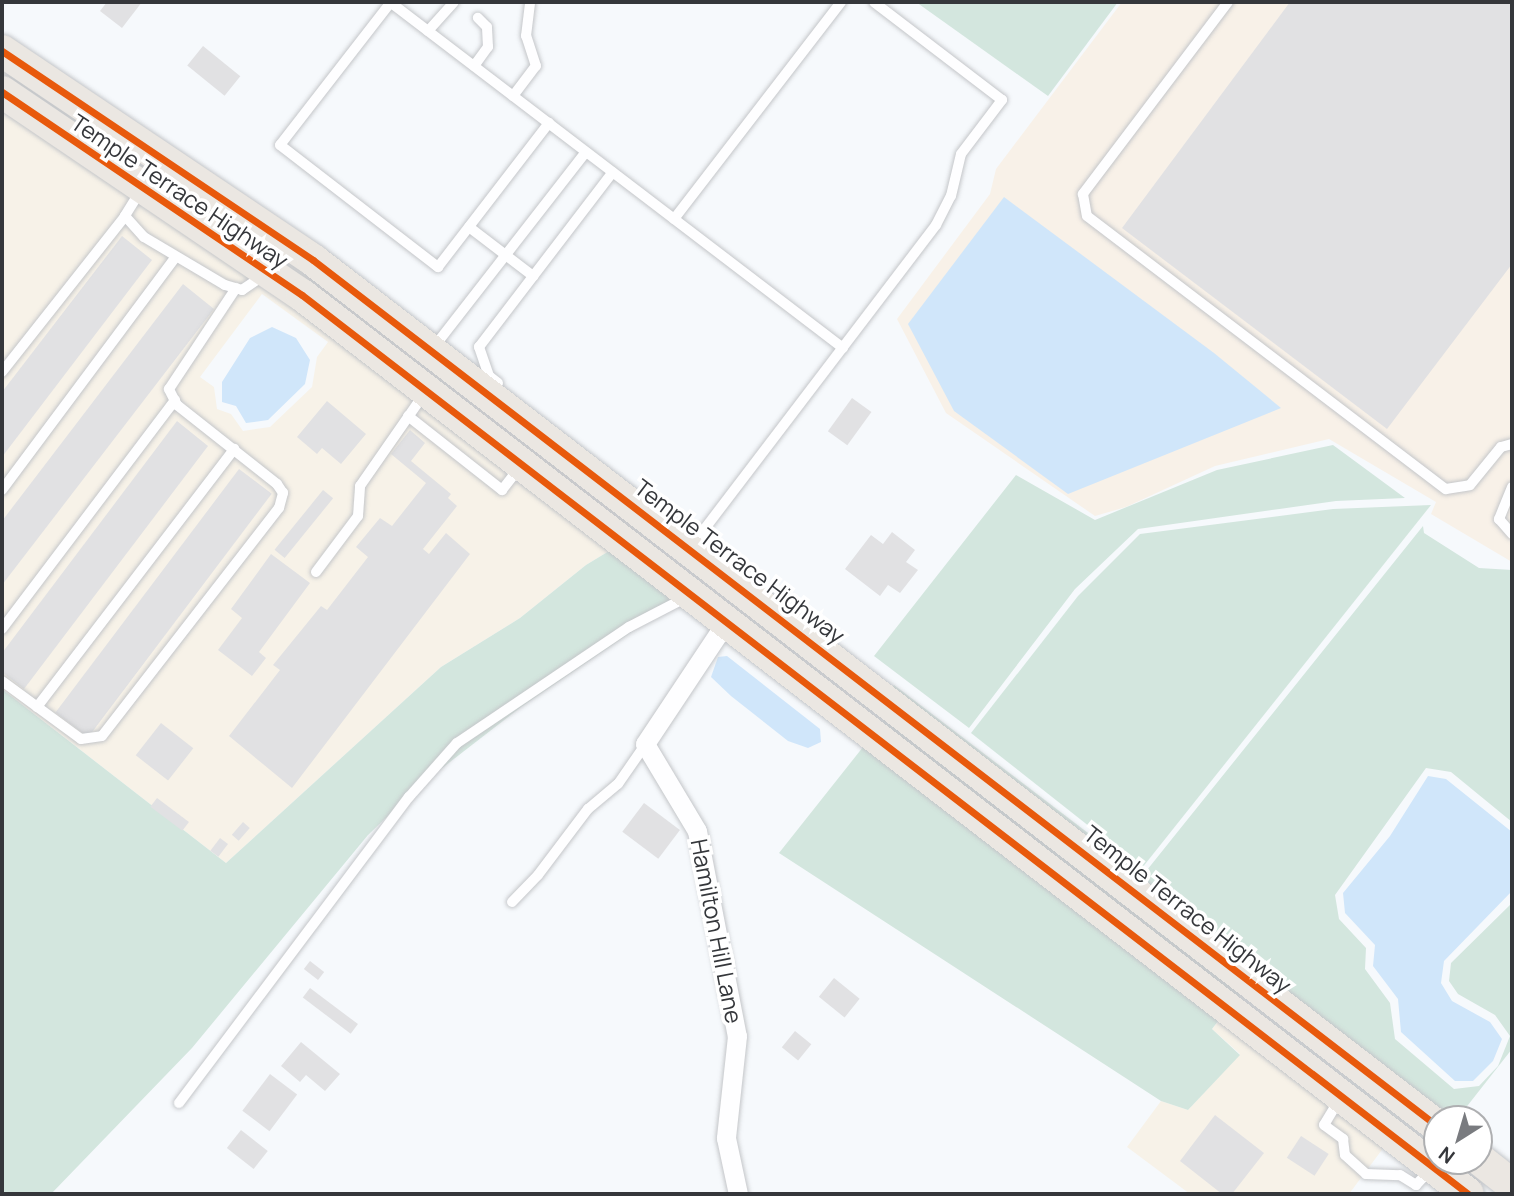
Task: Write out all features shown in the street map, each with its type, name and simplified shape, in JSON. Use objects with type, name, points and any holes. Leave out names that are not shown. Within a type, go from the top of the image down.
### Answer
[{"type":"main road","name":"Temple Terrace Highway","points":[[2,51],[313,260],[888,700],[1423,1115]]},
{"type":"main road","name":"Temple Terrace Highway","points":[[2,92],[141,190],[267,272],[426,390],[1423,1159]]},
{"type":"main road","points":[[866,729],[888,700]]},
{"type":"main road","points":[[1342,1096],[1362,1068]]},
{"type":"main road","points":[[1493,1170],[1512,1185]]},
{"type":"main road","name":"Temple Terrace Highway","points":[[1443,1175],[1468,1194]]},
{"type":"street","points":[[645,744],[726,622]]},
{"type":"street","name":"Hamilton Hill Lane","points":[[645,744],[697,831],[737,1036],[726,1138],[738,1194]]},
{"type":"lane","points":[[549,123],[438,267],[280,145],[391,2],[843,348]]},
{"type":"lane","points":[[513,96],[536,66],[526,36],[530,2]]},
{"type":"lane","points":[[674,219],[841,2]]},
{"type":"lane","points":[[690,548],[936,225],[951,196],[961,154],[1002,100],[874,2]]},
{"type":"lane","points":[[1228,2],[1083,194],[1087,216],[1446,489],[1470,485],[1501,447],[1512,444]]},
{"type":"lane","points":[[428,31],[453,3]]},
{"type":"lane","points":[[474,66],[488,47],[487,27],[478,18]]},
{"type":"lane","points":[[432,351],[586,152]]},
{"type":"lane","points":[[507,391],[488,376],[479,347],[613,172]]},
{"type":"lane","points":[[2,372],[125,216],[141,190]]},
{"type":"lane","points":[[125,216],[144,237],[175,258],[236,288],[253,285],[267,272]]},
{"type":"lane","points":[[469,227],[533,276]]},
{"type":"lane","points":[[2,491],[175,258]]},
{"type":"lane","points":[[2,681],[81,739],[94,741],[102,736],[279,508],[282,493],[277,484],[175,400],[169,389],[236,288]]},
{"type":"lane","points":[[316,572],[358,516],[360,486],[426,390]]},
{"type":"lane","points":[[517,399],[532,427]]},
{"type":"lane","points":[[2,629],[175,400]]},
{"type":"lane","points":[[408,416],[502,490],[522,464]]},
{"type":"lane","points":[[37,707],[234,449]]},
{"type":"lane","points":[[1512,487],[1499,519],[1512,534]]},
{"type":"lane","points":[[178,1102],[409,797],[457,743],[629,628],[691,595]]},
{"type":"lane","points":[[512,902],[538,875],[588,809],[618,783],[645,744]]},
{"type":"lane","points":[[1342,1096],[1324,1125],[1343,1139],[1345,1155],[1366,1174],[1400,1175],[1416,1185],[1425,1175]]},
{"type":"shaded area","points":[[916,2],[1118,2],[1048,96]]},
{"type":"shaded area","points":[[1122,2],[1512,2],[1512,562],[1431,514],[1436,502],[1329,439],[1215,466],[1126,507],[1095,516],[946,413],[897,319],[990,194],[996,169]]},
{"type":"shaded area","points":[[2,63],[307,268],[646,526],[640,535],[634,538],[2,79]]},
{"type":"shaded area","points":[[2,105],[211,246],[614,548],[586,565],[520,618],[441,667],[226,863],[2,689]],"holes":[[[262,294],[328,342],[317,357],[312,387],[270,427],[243,431],[231,414],[217,409],[214,387],[200,377]]]},
{"type":"shaded area","points":[[1333,445],[1405,498],[1336,501],[1138,529],[1075,589],[969,728],[874,656],[1016,475],[1095,520],[1217,470]]},
{"type":"shaded area","points":[[1431,505],[1142,868],[971,733],[1078,596],[1140,534],[1333,509]]},
{"type":"shaded area","points":[[1423,526],[1424,533],[1479,568],[1512,570],[1512,822],[1451,772],[1426,768],[1335,895],[1339,919],[1366,948],[1365,969],[1390,1003],[1395,1039],[1454,1089],[1479,1086],[1498,1066],[1510,1036],[1495,1015],[1458,994],[1449,981],[1451,963],[1512,903],[1512,1049],[1468,1105],[1426,1105],[891,689],[894,685],[1143,875]]},
{"type":"shaded area","points":[[614,548],[667,589],[674,603],[521,707],[419,786],[368,835],[192,1048],[51,1194],[2,1194],[2,689],[226,863],[441,667],[520,618],[586,565]]},
{"type":"shaded area","points":[[889,713],[1244,990],[1233,1003],[879,726]]},
{"type":"shaded area","points":[[867,742],[1222,1016],[1212,1029],[1240,1055],[1188,1110],[1161,1101],[779,853]]},
{"type":"shaded area","points":[[1222,1017],[1387,1143],[1349,1194],[1190,1194],[1127,1147],[1161,1101],[1188,1110],[1240,1054],[1212,1029]]},
{"type":"water","points":[[1004,197],[1214,353],[1281,408],[1068,494],[954,411],[908,324]]},
{"type":"water","points":[[272,327],[296,338],[310,360],[305,384],[268,420],[246,423],[236,406],[222,402],[222,382],[250,338]]},
{"type":"water","points":[[727,656],[820,729],[821,742],[808,748],[788,741],[731,696],[711,677],[718,657]]},
{"type":"water","points":[[1428,776],[1446,779],[1512,832],[1512,891],[1444,961],[1441,983],[1452,1001],[1490,1022],[1502,1039],[1493,1061],[1473,1081],[1455,1081],[1401,1032],[1398,999],[1373,966],[1375,945],[1345,913],[1343,893],[1390,836]]},
{"type":"building","points":[[107,2],[142,2],[122,28],[100,11]]},
{"type":"building","points":[[1290,2],[1512,2],[1512,264],[1387,429],[1122,228]]},
{"type":"building","points":[[203,46],[240,76],[225,96],[187,65]]},
{"type":"building","points":[[122,236],[152,260],[2,457],[2,392]]},
{"type":"building","points":[[183,284],[214,309],[2,585],[2,521]]},
{"type":"building","points":[[852,398],[871,412],[847,445],[828,431]]},
{"type":"building","points":[[327,401],[366,434],[341,464],[322,448],[317,454],[297,437]]},
{"type":"building","points":[[177,421],[208,446],[24,689],[2,672],[2,653]]},
{"type":"building","points":[[410,430],[425,443],[411,461],[451,494],[448,498],[457,506],[423,549],[429,554],[446,533],[470,554],[292,788],[229,736],[280,670],[273,665],[321,606],[327,610],[368,557],[356,547],[380,518],[392,526],[426,483],[391,454]]},
{"type":"building","points":[[239,469],[272,494],[88,737],[55,713]]},
{"type":"building","points":[[323,490],[333,498],[285,558],[275,550]]},
{"type":"building","points":[[892,532],[915,550],[906,562],[918,570],[900,593],[888,585],[880,596],[845,569],[871,535],[883,544]]},
{"type":"building","points":[[271,554],[310,583],[259,652],[266,658],[252,676],[218,650],[242,618],[231,609]]},
{"type":"building","points":[[161,723],[193,748],[168,781],[136,755]]},
{"type":"building","points":[[157,798],[189,822],[182,831],[150,807]]},
{"type":"building","points":[[644,803],[680,830],[658,859],[622,832]]},
{"type":"building","points":[[243,822],[250,828],[239,841],[232,835]]},
{"type":"building","points":[[220,838],[228,844],[218,857],[210,851]]},
{"type":"building","points":[[310,961],[324,972],[318,980],[304,969]]},
{"type":"building","points":[[834,978],[860,999],[845,1017],[819,997]]},
{"type":"building","points":[[310,988],[358,1024],[351,1034],[303,998]]},
{"type":"building","points":[[795,1031],[811,1044],[798,1061],[782,1047]]},
{"type":"building","points":[[301,1042],[340,1074],[325,1091],[306,1075],[300,1082],[281,1066]]},
{"type":"building","points":[[270,1074],[297,1094],[269,1131],[242,1111]]},
{"type":"building","points":[[1215,1115],[1264,1153],[1232,1194],[1222,1194],[1180,1161]]},
{"type":"building","points":[[241,1130],[268,1151],[254,1169],[227,1148]]},
{"type":"building","points":[[1301,1136],[1329,1154],[1315,1176],[1287,1158]]},
{"type":"cycle path","points":[[2,51],[313,260],[1423,1115]]},
{"type":"cycle path","points":[[2,92],[302,295],[1468,1194]]}]
